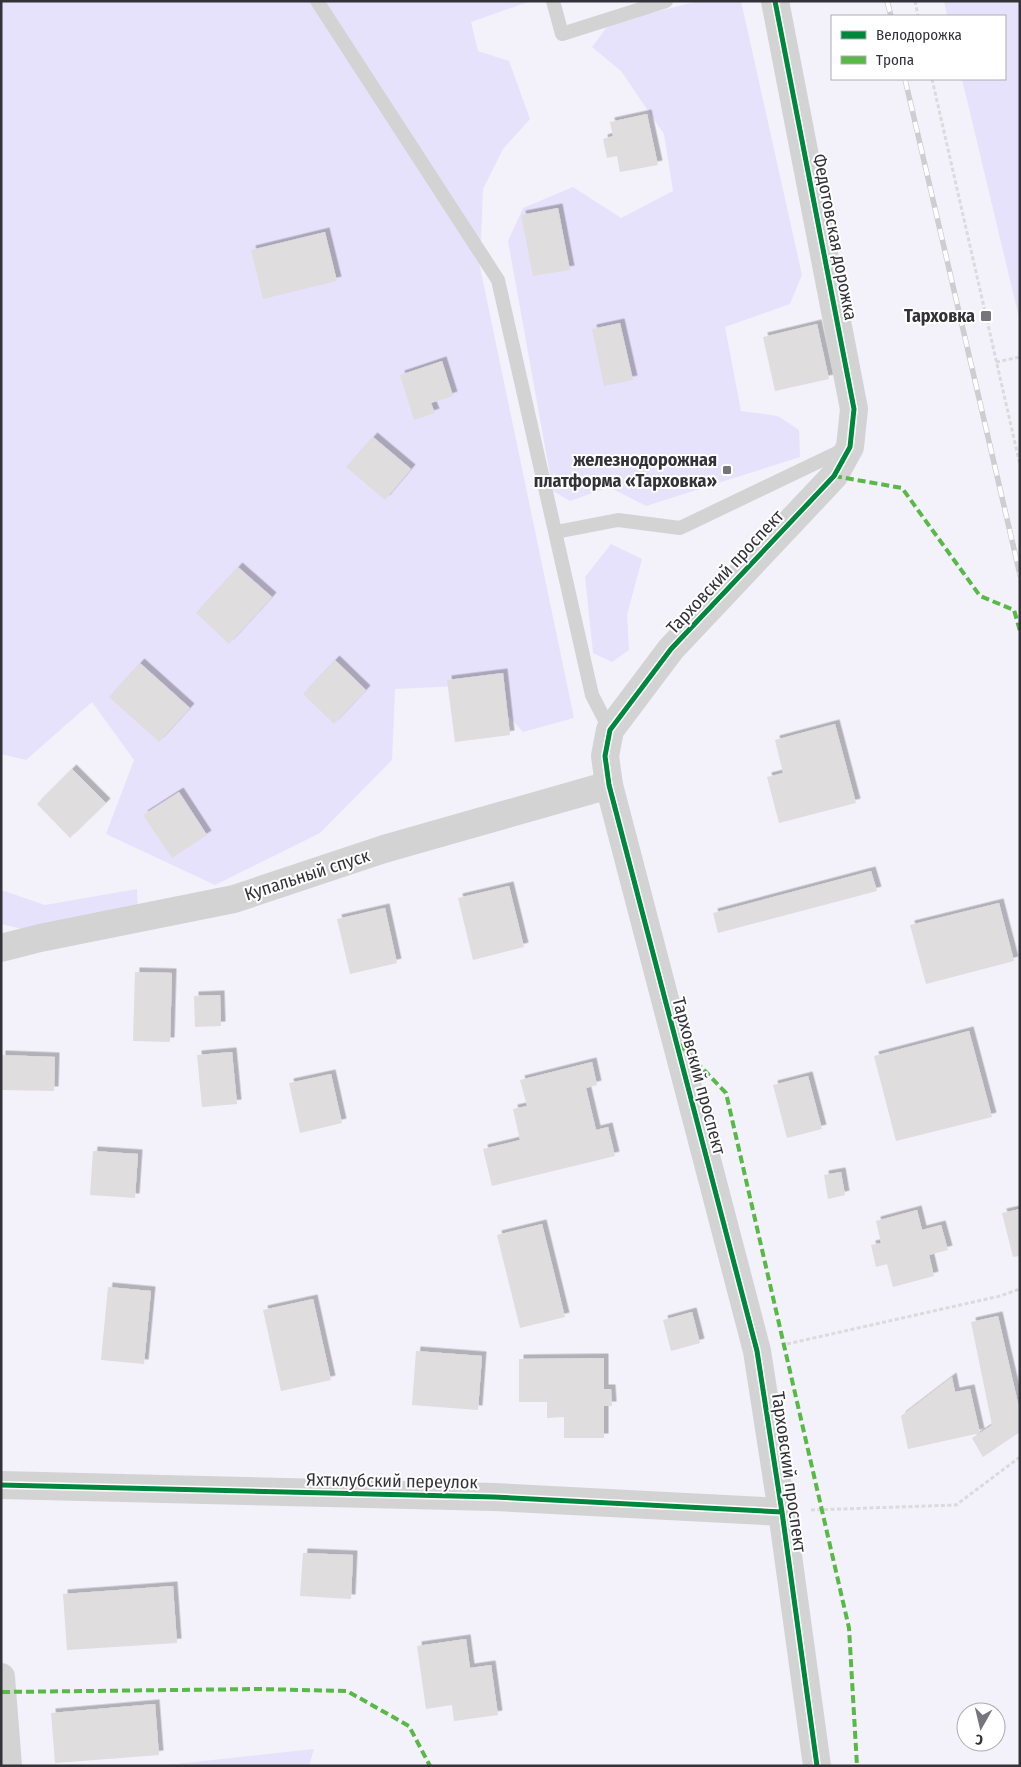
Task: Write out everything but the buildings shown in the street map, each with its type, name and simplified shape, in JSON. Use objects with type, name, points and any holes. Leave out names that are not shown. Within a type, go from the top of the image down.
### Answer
[{"type":"street","name":"Федотовская дорожка","points":[[775,1],[854,409],[850,447],[834,476]]},
{"type":"street","name":"Тарховский проспект","points":[[816,1766],[782,1512],[757,1351],[609,785],[605,756],[610,730],[671,649],[834,476]]},
{"type":"street","name":"Купальный спуск","points":[[1,948],[40,938],[234,899],[384,849],[609,785]]},
{"type":"street","name":"Яхтклубский переулок","points":[[1,1485],[494,1497],[782,1512]]},
{"type":"street","points":[[1,1677],[8,1766]]},
{"type":"lane","points":[[317,1],[498,280],[592,695],[610,730]]},
{"type":"lane","points":[[553,1],[562,34],[666,1]]},
{"type":"lane","points":[[556,532],[618,520],[680,528],[850,447]]},
{"type":"path","points":[[915,1],[918,15]]},
{"type":"path","points":[[932,80],[1020,466]]},
{"type":"path","points":[[996,362],[1020,357]]},
{"type":"path","points":[[757,1351],[1000,1296],[1020,1289]]},
{"type":"path","points":[[782,1512],[956,1504],[1020,1457]]},
{"type":"shaded area","points":[[1,1],[531,1],[471,22],[478,51],[509,61],[530,119],[503,149],[483,189],[480,267],[574,718],[523,732],[480,685],[395,689],[392,760],[320,833],[215,885],[106,834],[134,760],[92,702],[26,760],[1,754]]},
{"type":"shaded area","points":[[699,1],[741,1],[802,275],[790,304],[725,327],[741,411],[778,416],[799,430],[800,457],[646,506],[609,487],[570,501],[553,491],[508,241],[523,208],[573,187],[621,218],[673,191],[664,134],[621,71],[592,47],[610,23]]},
{"type":"shaded area","points":[[944,1],[1020,1],[1020,322],[962,80],[1006,80],[1006,15],[947,15]]},
{"type":"shaded area","points":[[611,544],[642,559],[627,615],[629,650],[612,662],[593,653],[585,577]]},
{"type":"shaded area","points":[[137,889],[138,917],[48,935],[1,924],[1,890],[45,905]]},
{"type":"shaded area","points":[[314,1749],[309,1766],[158,1766]]},
{"type":"railway","points":[[887,1],[891,15]]},
{"type":"railway","points":[[905,80],[1020,575]]},
{"type":"marked path","points":[[834,476],[902,488],[980,596],[1014,610],[1020,631]]},
{"type":"marked path","points":[[679,1044],[726,1093],[849,1628],[857,1766]]},
{"type":"marked path","points":[[2,1692],[259,1689],[347,1691],[409,1726],[430,1766]]},
{"type":"cycle path","points":[[775,1],[854,409],[850,447],[834,476],[671,649],[610,730],[605,756],[609,785],[757,1351],[782,1512],[817,1766]]},
{"type":"cycle path","points":[[1,1485],[494,1497],[782,1512]]},
{"type":"place","name":"Тарховка","points":[[986,316]]},
{"type":"place","name":"железнодорожная платформа «Тарховка»","points":[[727,470]]}]
